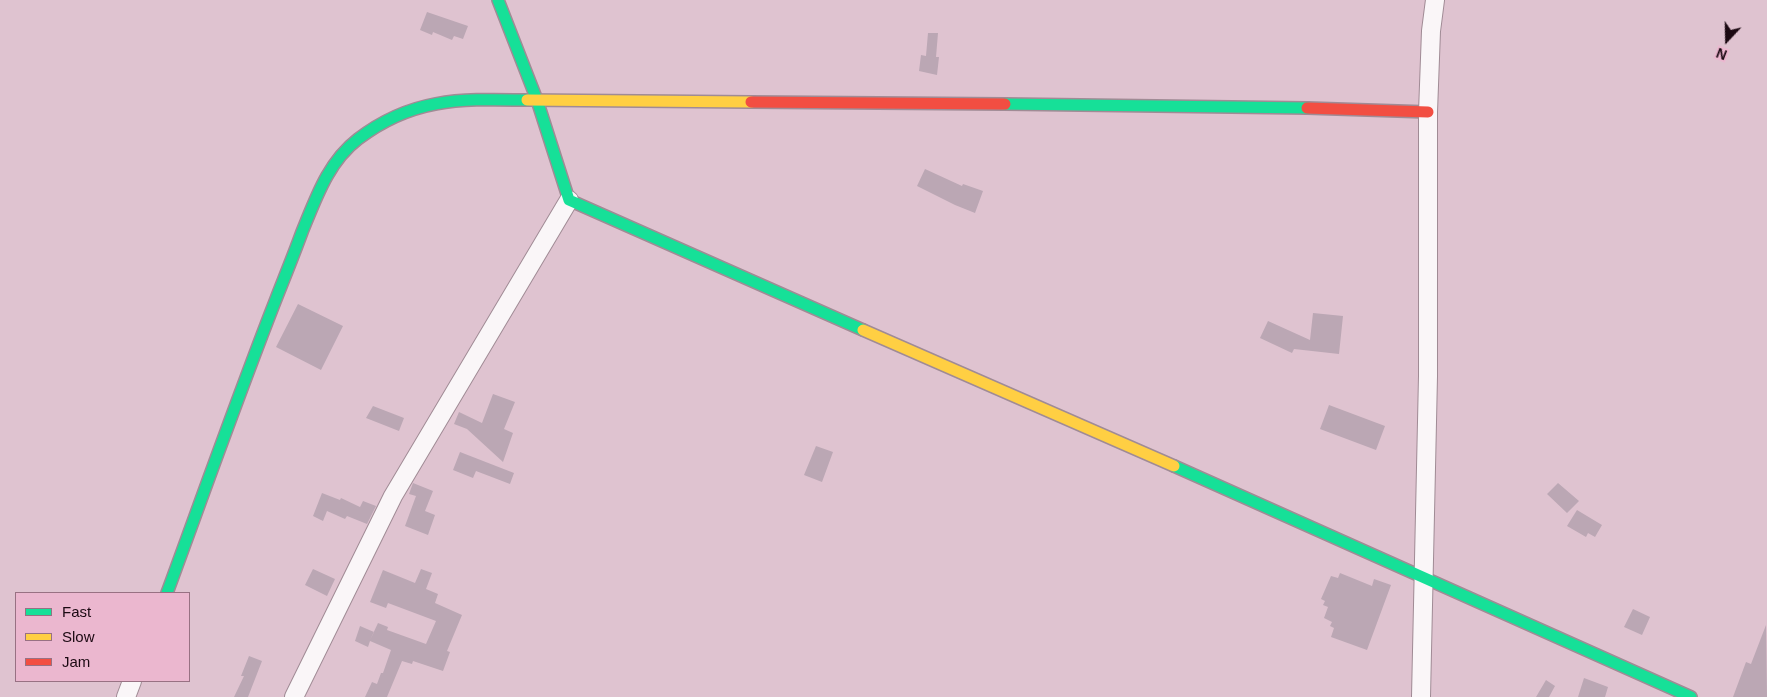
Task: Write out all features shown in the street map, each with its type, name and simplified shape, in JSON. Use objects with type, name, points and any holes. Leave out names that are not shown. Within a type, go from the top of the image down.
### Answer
[{"type":"street","points":[[294,697],[393,496],[569,200],[537,100],[498,0]]},
{"type":"street","points":[[1421,697],[1428,376],[1428,112],[1431,31],[1435,0]]},
{"type":"street","points":[[166,592],[198,512],[253,358],[317,194],[330,169],[339,157],[358,140],[380,125],[407,112],[433,104],[458,100],[537,100],[1258,106],[1428,112]]},
{"type":"street","points":[[569,200],[1034,404],[1691,697]]},
{"type":"street","points":[[126,697],[132,682]]},
{"type":"building","points":[[427,12],[468,26],[463,39],[454,36],[452,40],[433,32],[432,35],[420,30]]},
{"type":"building","points":[[928,33],[938,33],[936,57],[939,57],[937,75],[919,71],[921,55],[926,56]]},
{"type":"building","points":[[925,169],[962,186],[963,184],[983,191],[975,213],[917,186]]},
{"type":"building","points":[[298,304],[343,326],[321,370],[276,347]]},
{"type":"building","points":[[1313,313],[1343,316],[1339,354],[1294,349],[1292,353],[1260,338],[1268,321],[1310,340]]},
{"type":"building","points":[[493,394],[515,402],[504,429],[513,433],[503,462],[467,429],[454,424],[459,412],[482,423]]},
{"type":"building","points":[[1329,405],[1385,426],[1376,450],[1320,429]]},
{"type":"building","points":[[373,406],[404,418],[399,431],[366,418]]},
{"type":"building","points":[[816,446],[833,452],[822,482],[804,475]]},
{"type":"building","points":[[460,452],[514,473],[510,484],[476,471],[473,478],[453,470]]},
{"type":"building","points":[[413,483],[433,491],[425,511],[435,515],[428,535],[405,526],[416,496],[409,494]]},
{"type":"building","points":[[1558,483],[1579,501],[1567,513],[1547,494]]},
{"type":"building","points":[[322,493],[340,500],[341,498],[360,507],[363,501],[376,506],[367,524],[347,516],[345,519],[327,511],[323,521],[313,516]]},
{"type":"building","points":[[1577,510],[1602,525],[1595,537],[1588,533],[1586,537],[1567,526]]},
{"type":"building","points":[[313,569],[335,579],[327,596],[305,585]]},
{"type":"building","points":[[421,569],[432,573],[426,589],[438,594],[435,603],[462,615],[447,651],[450,652],[443,671],[413,661],[412,664],[402,661],[387,697],[365,697],[372,682],[377,684],[391,650],[370,641],[368,647],[355,641],[360,626],[374,632],[378,623],[388,627],[387,630],[426,644],[436,621],[388,603],[386,608],[370,602],[383,570],[415,583]]},
{"type":"building","points":[[1340,573],[1372,586],[1374,579],[1391,585],[1367,650],[1331,637],[1334,628],[1330,626],[1332,622],[1324,618],[1328,607],[1323,605],[1325,601],[1321,599],[1331,576],[1338,578]]},
{"type":"building","points":[[1633,609],[1650,617],[1642,635],[1624,627]]},
{"type":"building","points":[[1766,625],[1767,697],[1733,697],[1746,662],[1751,664]]},
{"type":"building","points":[[249,656],[262,661],[248,697],[234,697],[244,676],[241,676]]},
{"type":"building","points":[[1584,678],[1608,687],[1605,697],[1578,697]]},
{"type":"building","points":[[1546,680],[1555,686],[1549,697],[1536,697]]},
{"type":"traffic: fast","points":[[498,0],[537,100],[569,200],[863,330]]},
{"type":"traffic: fast","points":[[167,592],[248,372],[312,206],[324,181],[339,158],[358,139],[378,125],[418,108],[438,103],[459,101],[527,100]]},
{"type":"traffic: fast","points":[[1005,104],[1307,108]]},
{"type":"traffic: fast","points":[[1174,466],[1691,697]]},
{"type":"traffic: slow","points":[[527,100],[751,102]]},
{"type":"traffic: slow","points":[[863,330],[1174,466]]},
{"type":"traffic: jam","points":[[751,102],[1005,104]]},
{"type":"traffic: jam","points":[[1307,108],[1428,112]]}]
